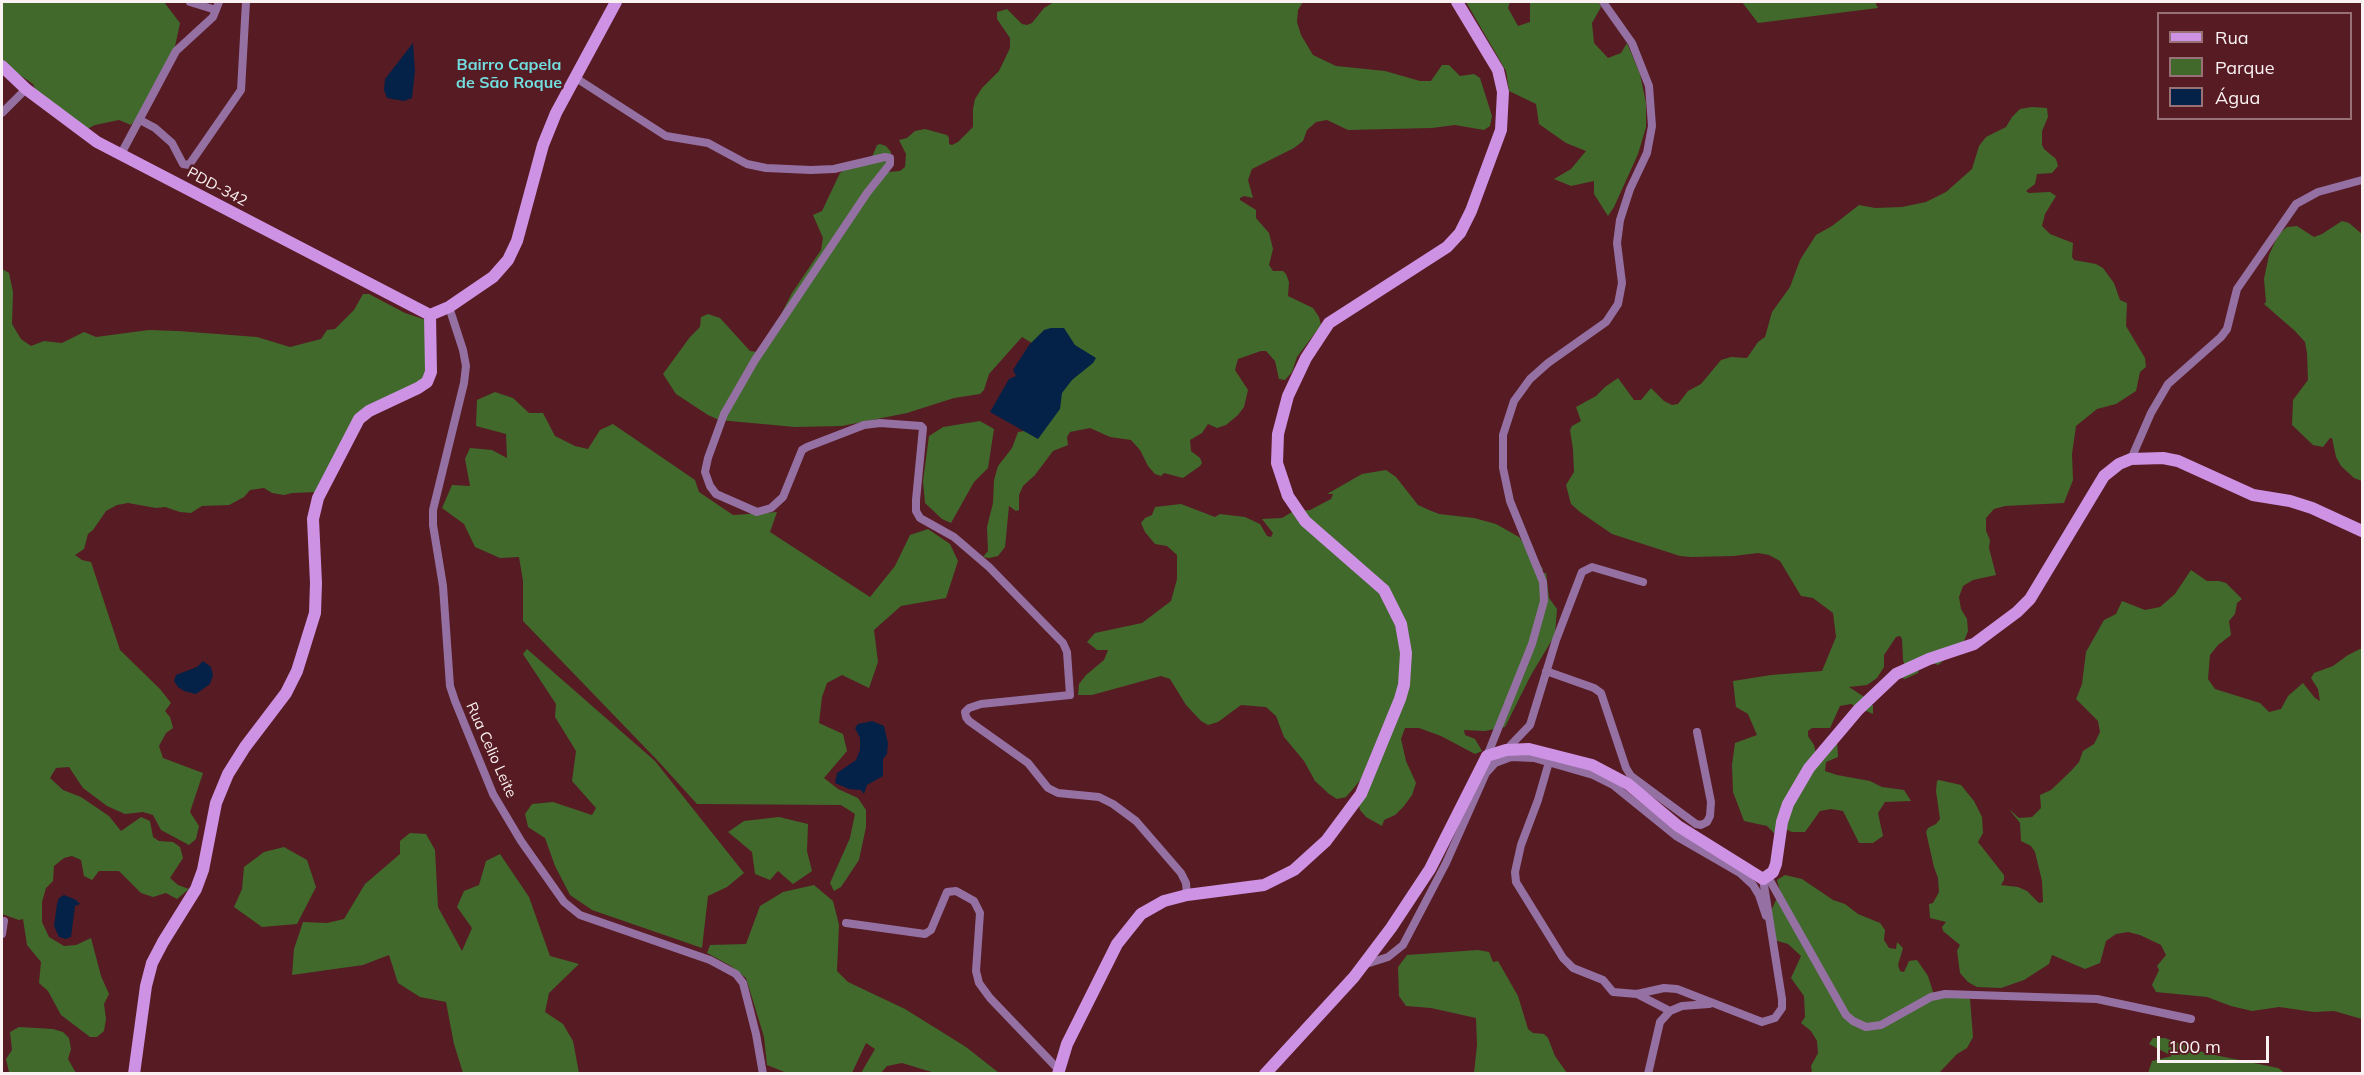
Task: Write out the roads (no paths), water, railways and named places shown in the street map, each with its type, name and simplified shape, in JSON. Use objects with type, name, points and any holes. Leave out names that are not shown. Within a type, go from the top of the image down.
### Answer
[{"type":"street","points":[[121,154],[176,51],[201,30],[218,6],[190,2]]},
{"type":"street","points":[[140,120],[155,128],[171,143],[183,164],[189,165],[241,90],[246,2]]},
{"type":"street","points":[[134,1074],[146,986],[152,963],[196,889],[203,870],[216,803],[228,774],[244,747],[286,693],[297,671],[315,613],[313,519],[318,498],[359,419],[369,411],[427,382],[431,372],[430,315],[449,307],[493,278],[508,260],[517,241],[543,145],[556,113],[616,2]]},
{"type":"street","points":[[846,923],[925,933],[931,930],[947,892],[956,891],[974,901],[980,913],[976,971],[979,983],[990,998],[1058,1071],[1067,1044],[1117,944],[1141,914],[1164,901],[1187,895],[1264,885],[1294,870],[1326,841],[1362,794],[1404,685],[1406,653],[1401,624],[1384,590],[1305,521],[1293,505],[1277,463],[1278,434],[1288,396],[1306,358],[1329,323],[1447,247],[1460,233],[1471,211],[1501,130],[1503,92],[1498,70],[1458,2]]},
{"type":"street","points":[[1265,1074],[1363,965],[1430,869],[1487,756],[1532,644],[1544,601],[1544,582],[1510,501],[1503,468],[1503,435],[1514,401],[1530,379],[1548,363],[1606,322],[1618,304],[1622,283],[1617,243],[1620,220],[1630,189],[1647,153],[1652,126],[1649,86],[1632,43],[1603,2]]},
{"type":"street","name":"PDD-342","points":[[2,66],[26,89],[97,142],[430,315]]},
{"type":"street","points":[[576,78],[666,136],[708,143],[747,164],[766,168],[811,170],[834,169],[885,157],[890,158],[890,164],[867,193],[762,351],[724,414],[705,472],[710,486],[717,494],[757,512],[771,508],[783,497],[802,450],[807,447],[864,425],[880,423],[921,426],[916,500],[916,511],[920,518],[954,537],[989,567],[1063,643],[1067,652],[1070,695],[981,704],[969,708],[965,712],[966,717],[1028,764],[1048,788],[1058,793],[1099,797],[1136,820],[1181,873],[1186,883],[1187,895]]},
{"type":"street","points":[[2,113],[26,89]]},
{"type":"street","points":[[2131,459],[2151,413],[2168,384],[2227,329],[2237,289],[2296,204],[2318,192],[2362,180]]},
{"type":"street","name":"Rua Celio Leite","points":[[449,307],[463,350],[464,383],[433,517],[443,586],[450,686],[493,794],[521,841],[564,902],[580,915],[710,960],[736,974],[743,983],[763,1074]]},
{"type":"street","points":[[1549,762],[1521,845],[1515,872],[1516,882],[1563,958],[1573,969],[1603,980],[1616,994],[1637,994],[1664,988],[1677,989],[1762,1022],[1775,1018],[1782,1008],[1765,878],[1776,864],[1782,822],[1788,804],[1809,768],[1858,710],[1896,674],[1929,659],[1974,644],[2017,612],[2030,599],[2104,476],[2119,464],[2131,459],[2163,458],[2178,461],[2253,495],[2290,501],[2312,508],[2362,531]]},
{"type":"street","points":[[1506,750],[1530,725],[1546,671],[1582,572],[1592,567],[1643,582]]},
{"type":"street","points":[[1546,671],[1594,687],[1601,693],[1626,768],[1631,776],[1696,824],[1701,825],[1707,822],[1710,816],[1711,802],[1697,732]]},
{"type":"street","points":[[1487,756],[1506,750],[1537,750],[1592,765],[1628,784],[1678,826],[1765,878],[1846,1015],[1866,1027],[1881,1025],[1931,997],[1945,994],[2097,999],[2191,1019]]},
{"type":"street","points":[[1363,965],[1388,957],[1403,945],[1446,863],[1486,773],[1495,763],[1511,757],[1534,758],[1549,762],[1593,775],[1613,785],[1676,836],[1740,873],[1753,885],[1766,916],[1771,921]]},
{"type":"street","points":[[2,934],[4,921]]},
{"type":"street","points":[[1637,994],[1671,1011]]},
{"type":"street","points":[[1648,1074],[1660,1022],[1671,1011],[1682,1006],[1715,1004]]},
{"type":"water","points":[[413,43],[415,71],[412,98],[404,101],[387,98],[384,90],[385,79]]},
{"type":"water","points":[[1064,328],[1075,345],[1096,358],[1072,380],[1062,393],[1060,409],[1038,439],[990,412],[1009,379],[1016,376],[1013,370],[1029,345],[1044,330]]},
{"type":"water","points":[[203,661],[211,667],[213,675],[210,684],[196,694],[178,687],[174,681],[176,675],[197,667]]},
{"type":"water","points":[[872,721],[884,726],[888,743],[887,754],[883,759],[883,776],[867,785],[864,794],[861,790],[849,789],[835,783],[837,773],[856,760],[860,750],[860,738],[855,728],[858,724]]},
{"type":"water","points":[[64,895],[80,904],[75,906],[71,937],[66,939],[59,937],[54,926],[57,904],[59,898]]},
{"type":"district","name":"Bairro Capela de São Roque","points":[[509,74]]}]
